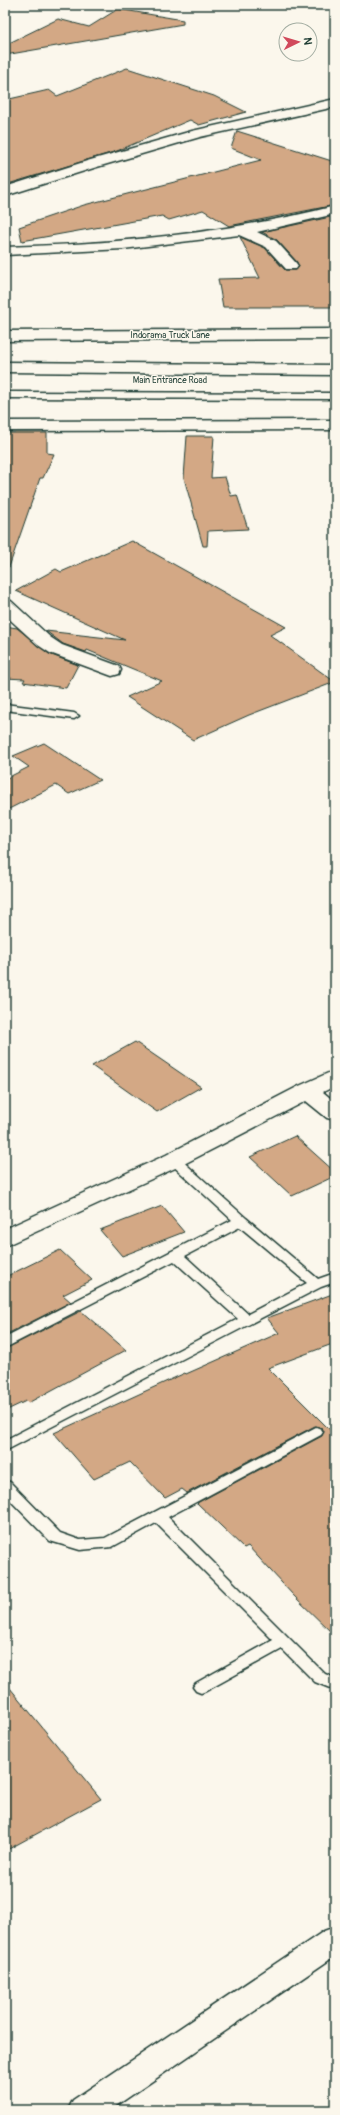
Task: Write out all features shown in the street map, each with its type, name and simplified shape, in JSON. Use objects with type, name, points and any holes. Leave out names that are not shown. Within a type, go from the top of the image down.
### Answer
[{"type":"street","points":[[5,192],[92,164],[197,134],[335,103]]},
{"type":"street","points":[[5,251],[165,241],[241,231],[335,210]]},
{"type":"street","points":[[241,231],[271,244],[291,266]]},
{"type":"street","name":"Indorama Truck Lane","points":[[5,336],[335,334]]},
{"type":"street","points":[[5,367],[335,370]]},
{"type":"street","name":"Main Entrance Road","points":[[5,379],[335,381]]},
{"type":"street","points":[[5,426],[335,425]]},
{"type":"street","points":[[5,605],[44,641],[56,649],[112,670]]},
{"type":"street","points":[[5,1238],[174,1160],[335,1077]]},
{"type":"street","points":[[307,1091],[335,1113]]},
{"type":"street","points":[[84,2110],[335,1940]]},
{"type":"lane","points":[[5,395],[335,396]]},
{"type":"lane","points":[[5,707],[74,716]]},
{"type":"lane","points":[[174,1160],[241,1221],[316,1284]]},
{"type":"lane","points":[[5,1343],[241,1221]]},
{"type":"lane","points":[[175,1254],[247,1320]]},
{"type":"lane","points":[[5,1446],[316,1284],[335,1277]]},
{"type":"lane","points":[[5,1486],[55,1537],[80,1545],[107,1543],[316,1432]]},
{"type":"lane","points":[[158,1516],[320,1678],[335,1684]]},
{"type":"lane","points":[[201,1687],[283,1642]]},
{"type":"building","points":[[118,9],[183,20],[183,24],[5,55],[5,45],[58,19],[89,27]]},
{"type":"building","points":[[127,68],[214,96],[246,112],[199,125],[190,120],[117,151],[8,184],[5,182],[5,100],[49,90],[57,96]]},
{"type":"building","points":[[237,131],[335,162],[335,205],[229,226],[203,210],[169,220],[162,216],[22,241],[19,227],[84,205],[261,160],[231,148]]},
{"type":"building","points":[[335,216],[335,307],[223,307],[218,279],[260,278],[240,237],[265,248],[285,270],[296,270],[299,267],[297,262],[277,240],[262,232]]},
{"type":"building","points":[[5,433],[47,433],[47,453],[54,454],[43,478],[40,478],[9,567],[5,567]]},
{"type":"building","points":[[187,436],[214,436],[211,478],[225,477],[231,496],[237,495],[248,529],[208,531],[207,546],[203,546],[184,478]]},
{"type":"building","points":[[132,541],[286,627],[270,635],[335,682],[249,715],[193,740],[127,697],[162,681],[87,650],[86,652],[63,644],[46,631],[125,640],[16,591],[56,569],[61,572]]},
{"type":"building","points":[[5,626],[17,628],[49,654],[78,665],[66,688],[23,682],[25,679],[5,678]]},
{"type":"building","points":[[44,743],[100,780],[69,794],[56,785],[5,811],[5,779],[29,767],[13,756]]},
{"type":"building","points":[[135,1042],[201,1087],[157,1112],[92,1066]]},
{"type":"building","points":[[295,1136],[335,1172],[335,1176],[292,1196],[250,1157]]},
{"type":"building","points":[[162,1206],[184,1232],[122,1256],[100,1230]]},
{"type":"building","points":[[60,1250],[92,1280],[63,1295],[71,1302],[5,1335],[5,1277]]},
{"type":"building","points":[[335,1293],[335,1343],[268,1368],[335,1435],[335,1636],[293,1595],[248,1546],[244,1548],[197,1503],[322,1436],[324,1431],[322,1428],[315,1426],[187,1493],[182,1489],[165,1498],[130,1462],[94,1479],[54,1433],[185,1373],[186,1374],[279,1333],[267,1318]]},
{"type":"building","points":[[81,1311],[126,1350],[28,1403],[26,1401],[5,1411],[5,1349]]},
{"type":"building","points":[[5,1682],[101,1799],[5,1851]]}]
